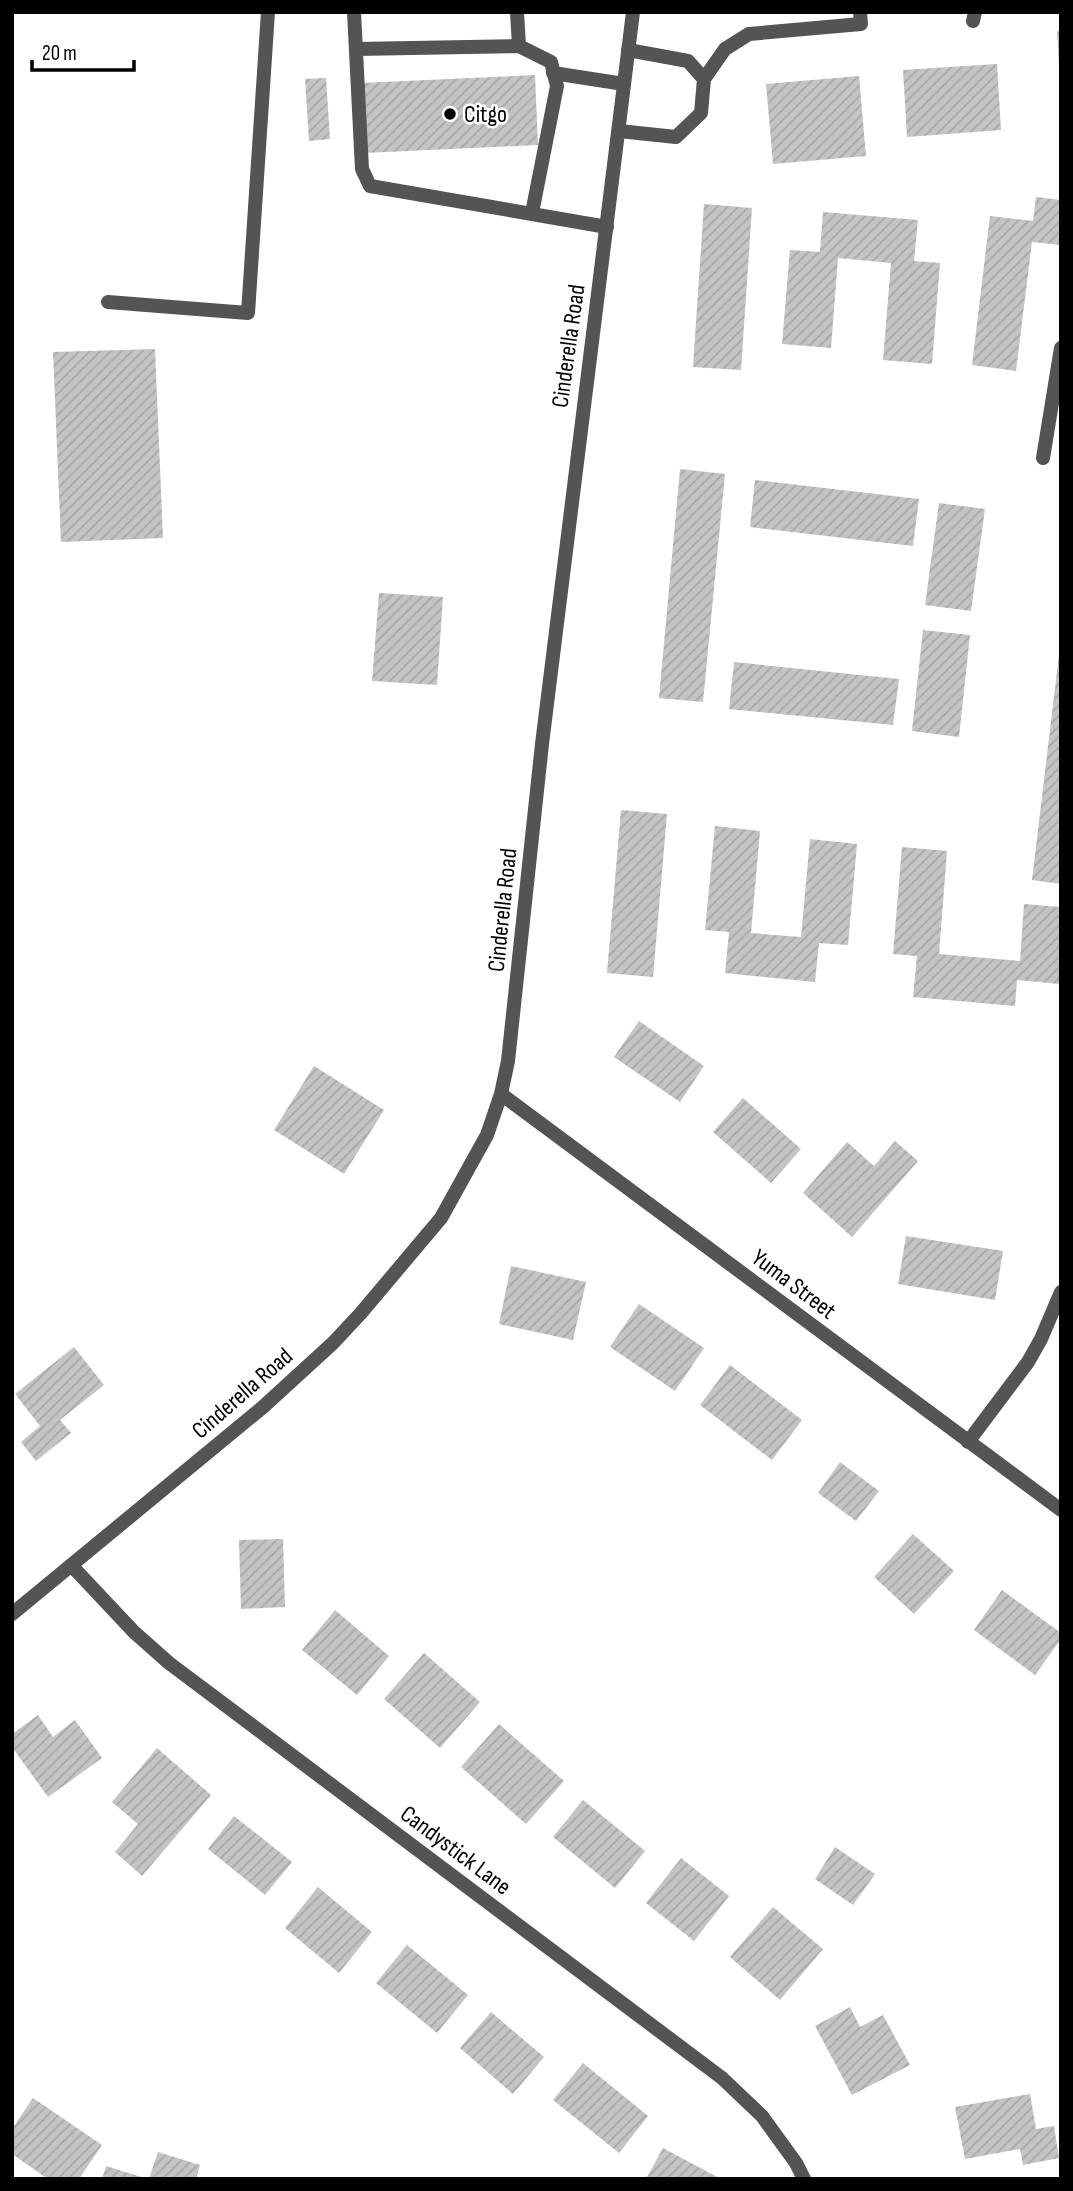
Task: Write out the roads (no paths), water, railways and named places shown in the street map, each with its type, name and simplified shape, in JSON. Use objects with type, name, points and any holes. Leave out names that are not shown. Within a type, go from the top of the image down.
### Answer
[{"type":"street","points":[[108,302],[248,313],[268,12]]},
{"type":"street","points":[[354,12],[362,169],[370,186],[607,227]]},
{"type":"street","points":[[517,12],[519,46]]},
{"type":"street","name":"Cinderella Road","points":[[12,1614],[263,1407],[333,1343],[441,1218],[487,1135],[501,1094],[508,1061],[582,407],[633,12]]},
{"type":"street","points":[[619,131],[676,137],[701,113],[704,79],[725,49],[749,34],[861,24],[860,12]]},
{"type":"street","points":[[356,49],[519,46],[551,62],[557,86],[532,214]]},
{"type":"street","points":[[628,50],[688,61],[704,79]]},
{"type":"street","points":[[553,73],[624,83]]},
{"type":"street","points":[[1043,458],[1061,348]]},
{"type":"street","name":"Yuma Street","points":[[501,1094],[1061,1510]]},
{"type":"street","points":[[968,1442],[1028,1362],[1061,1292]]},
{"type":"street","name":"Candystick Lane","points":[[71,1565],[134,1632],[169,1664],[722,2078],[762,2116],[796,2163],[804,2179]]},
{"type":"place","name":"Citgo","points":[[450,114]]}]
